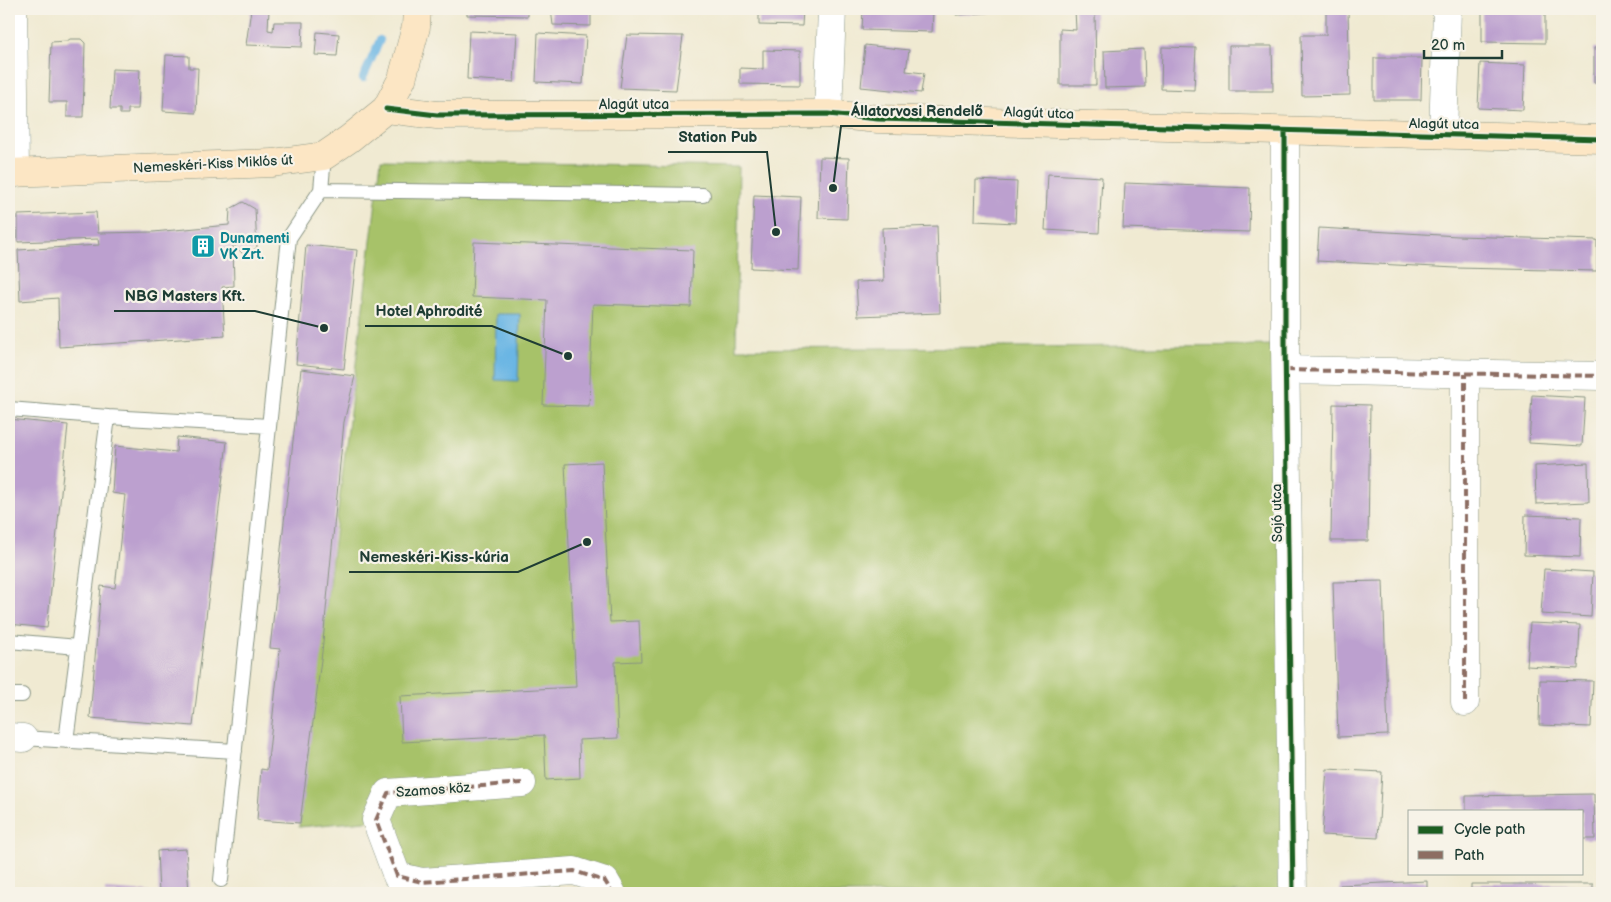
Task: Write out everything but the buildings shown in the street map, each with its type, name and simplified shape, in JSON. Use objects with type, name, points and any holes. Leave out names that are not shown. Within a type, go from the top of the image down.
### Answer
[{"type":"street","points":[[12,173],[13,9]]},
{"type":"street","name":"Nemeskéri-Kiss Miklós út","points":[[12,173],[272,163],[324,156],[349,139],[386,109],[402,80],[416,28],[417,9]]},
{"type":"street","points":[[828,114],[832,9]]},
{"type":"street","points":[[1443,134],[1447,9]]},
{"type":"street","name":"Alagút utca","points":[[386,109],[437,115],[828,114],[878,119],[1284,132],[1602,139]]},
{"type":"street","name":"Sajó utca","points":[[1284,132],[1293,893]]},
{"type":"street","points":[[1286,370],[1602,376]]},
{"type":"street","points":[[1465,702],[1466,374]]},
{"type":"street","name":"Szamos köz","points":[[522,783],[388,793],[376,820],[397,876],[422,882],[574,871],[605,881],[612,893]]},
{"type":"lane","points":[[221,880],[289,238],[320,190],[324,156]]},
{"type":"lane","points":[[320,190],[703,195]]},
{"type":"lane","points":[[9,408],[108,417],[269,426]]},
{"type":"lane","points":[[66,741],[108,417]]},
{"type":"lane","points":[[9,641],[78,647]]},
{"type":"lane","points":[[16,738],[234,751]]},
{"type":"green space","points":[[381,160],[739,167],[736,349],[1285,345],[1293,893],[612,893],[605,881],[397,876],[376,820],[299,827]]},
{"type":"water","points":[[496,314],[520,314],[518,381],[495,380]]},
{"type":"waterway","points":[[387,14],[388,9]]},
{"type":"waterway","points":[[363,78],[380,40]]},
{"type":"marked path","points":[[1286,370],[1602,376]]},
{"type":"marked path","points":[[1465,374],[1465,702]]},
{"type":"marked path","points":[[522,783],[388,793],[376,820],[397,876],[422,882],[574,871],[605,881],[612,893]]},
{"type":"cycle path","points":[[386,109],[437,115],[828,114],[878,119],[1602,139]]},
{"type":"cycle path","points":[[1285,131],[1285,345],[1293,893]]},
{"type":"place","name":"Állatorvosi Rendelő","points":[[833,188]]},
{"type":"place","name":"Station Pub","points":[[776,232]]},
{"type":"place","name":"Dunamenti VK Zrt.","points":[[203,246]]},
{"type":"place","name":"NBG Masters Kft.","points":[[324,328]]},
{"type":"place","name":"Hotel Aphrodité","points":[[568,356]]},
{"type":"place","name":"Nemeskéri-Kiss-kúria","points":[[587,542]]}]
